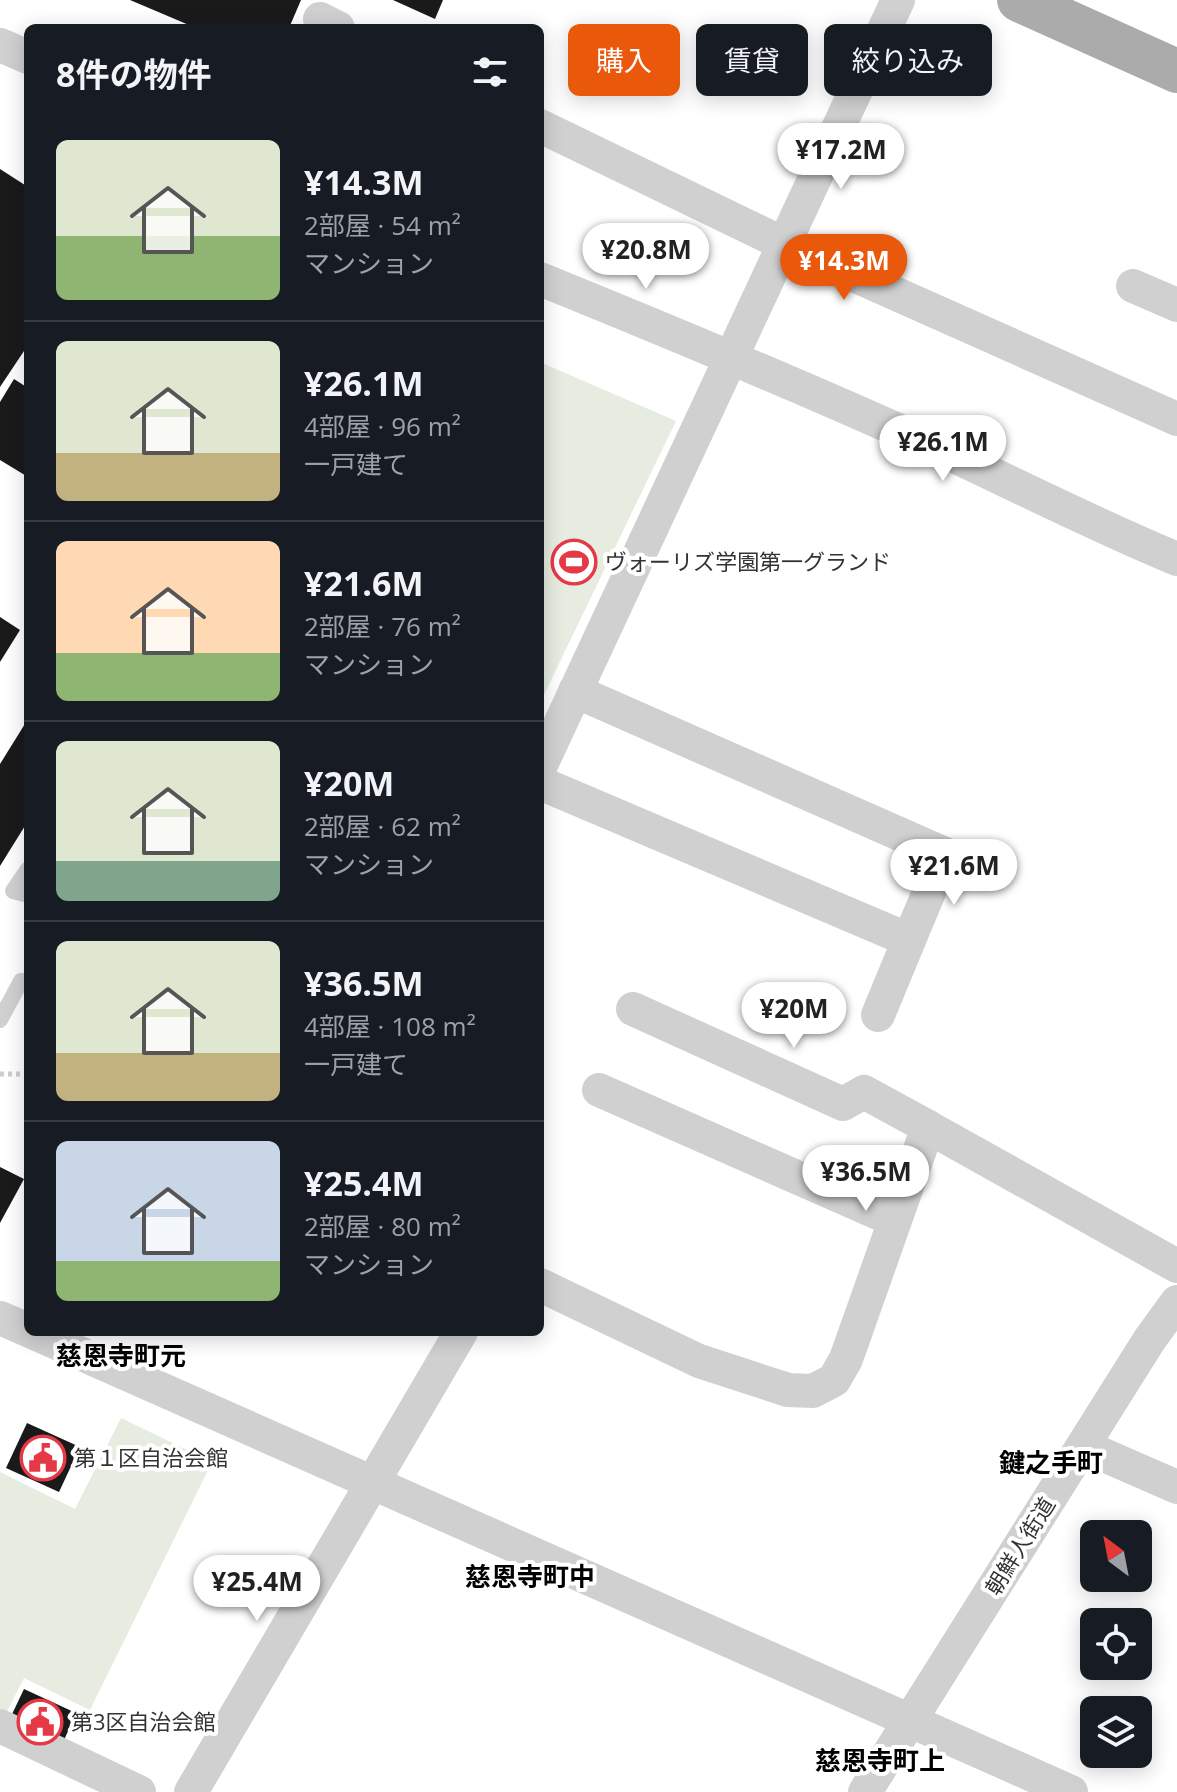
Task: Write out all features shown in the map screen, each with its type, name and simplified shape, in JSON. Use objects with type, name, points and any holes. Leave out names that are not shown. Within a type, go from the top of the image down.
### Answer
[{"type":"main road","points":[[1019,0],[1177,71]]},
{"type":"street","points":[[544,758],[898,0]]},
{"type":"street","points":[[0,45],[24,55]]},
{"type":"street","points":[[544,128],[784,244],[1177,419]]},
{"type":"street","points":[[544,281],[731,357],[1177,559]]},
{"type":"street","points":[[1133,286],[1177,305]]},
{"type":"street","points":[[575,691],[945,854],[878,1015]]},
{"type":"street","points":[[544,785],[909,940]]},
{"type":"street","points":[[633,1009],[843,1104],[864,1092],[1177,1266]]},
{"type":"street","points":[[599,1090],[894,1220]]},
{"type":"street","points":[[544,1287],[699,1361],[788,1390],[813,1391],[834,1380],[846,1359],[928,1127]]},
{"type":"street","name":"朝鮮人街道","points":[[865,1792],[1150,1339],[1177,1302]]},
{"type":"street","points":[[0,1318],[24,1328]]},
{"type":"street","points":[[41,1336],[1071,1792]]},
{"type":"street","points":[[191,1792],[458,1336]]},
{"type":"street","points":[[1083,1446],[1177,1487]]},
{"type":"street","points":[[0,1726],[139,1792]]},
{"type":"lane","points":[[24,875],[13,891],[24,894]]},
{"type":"lane","points":[[0,1020],[21,981],[24,981]]},
{"type":"path","points":[[0,1074],[24,1074]]},
{"type":"shaded area","name":"ヴォーリズ学園第一グランド","points":[[544,364],[676,421],[544,695]]},
{"type":"shaded area","points":[[121,1418],[212,1462],[90,1710],[24,1678],[0,1725],[0,1472],[75,1509]]},
{"type":"building","points":[[130,0],[301,0],[291,24],[187,24]]},
{"type":"building","points":[[393,0],[443,0],[435,19]]},
{"type":"building","points":[[0,169],[24,184],[24,351],[0,387]]},
{"type":"building","points":[[14,379],[24,385],[24,475],[0,460],[0,402]]},
{"type":"building","points":[[0,617],[20,630],[0,662]]},
{"type":"building","points":[[24,725],[24,827],[0,866],[0,764]]},
{"type":"building","points":[[0,1167],[24,1179],[0,1223]]},
{"type":"building","name":"第１区自治会館","points":[[27,1423],[80,1447],[59,1492],[6,1468]]},
{"type":"building","name":"第3区自治会館","points":[[24,1689],[76,1713],[57,1756],[4,1731]]},
{"type":"place","name":"ヴォーリズ学園第一グランド","points":[[574,562]]},
{"type":"place","name":"第１区自治会館","points":[[43,1458]]},
{"type":"place","name":"第3区自治会館","points":[[40,1722]]},
{"type":"district","name":"慈恩寺町元","points":[[121,1356]]},
{"type":"district","name":"鍵之手町","points":[[1051,1463]]},
{"type":"district","name":"慈恩寺町中","points":[[530,1577]]},
{"type":"district","name":"慈恩寺町上","points":[[880,1761]]}]
